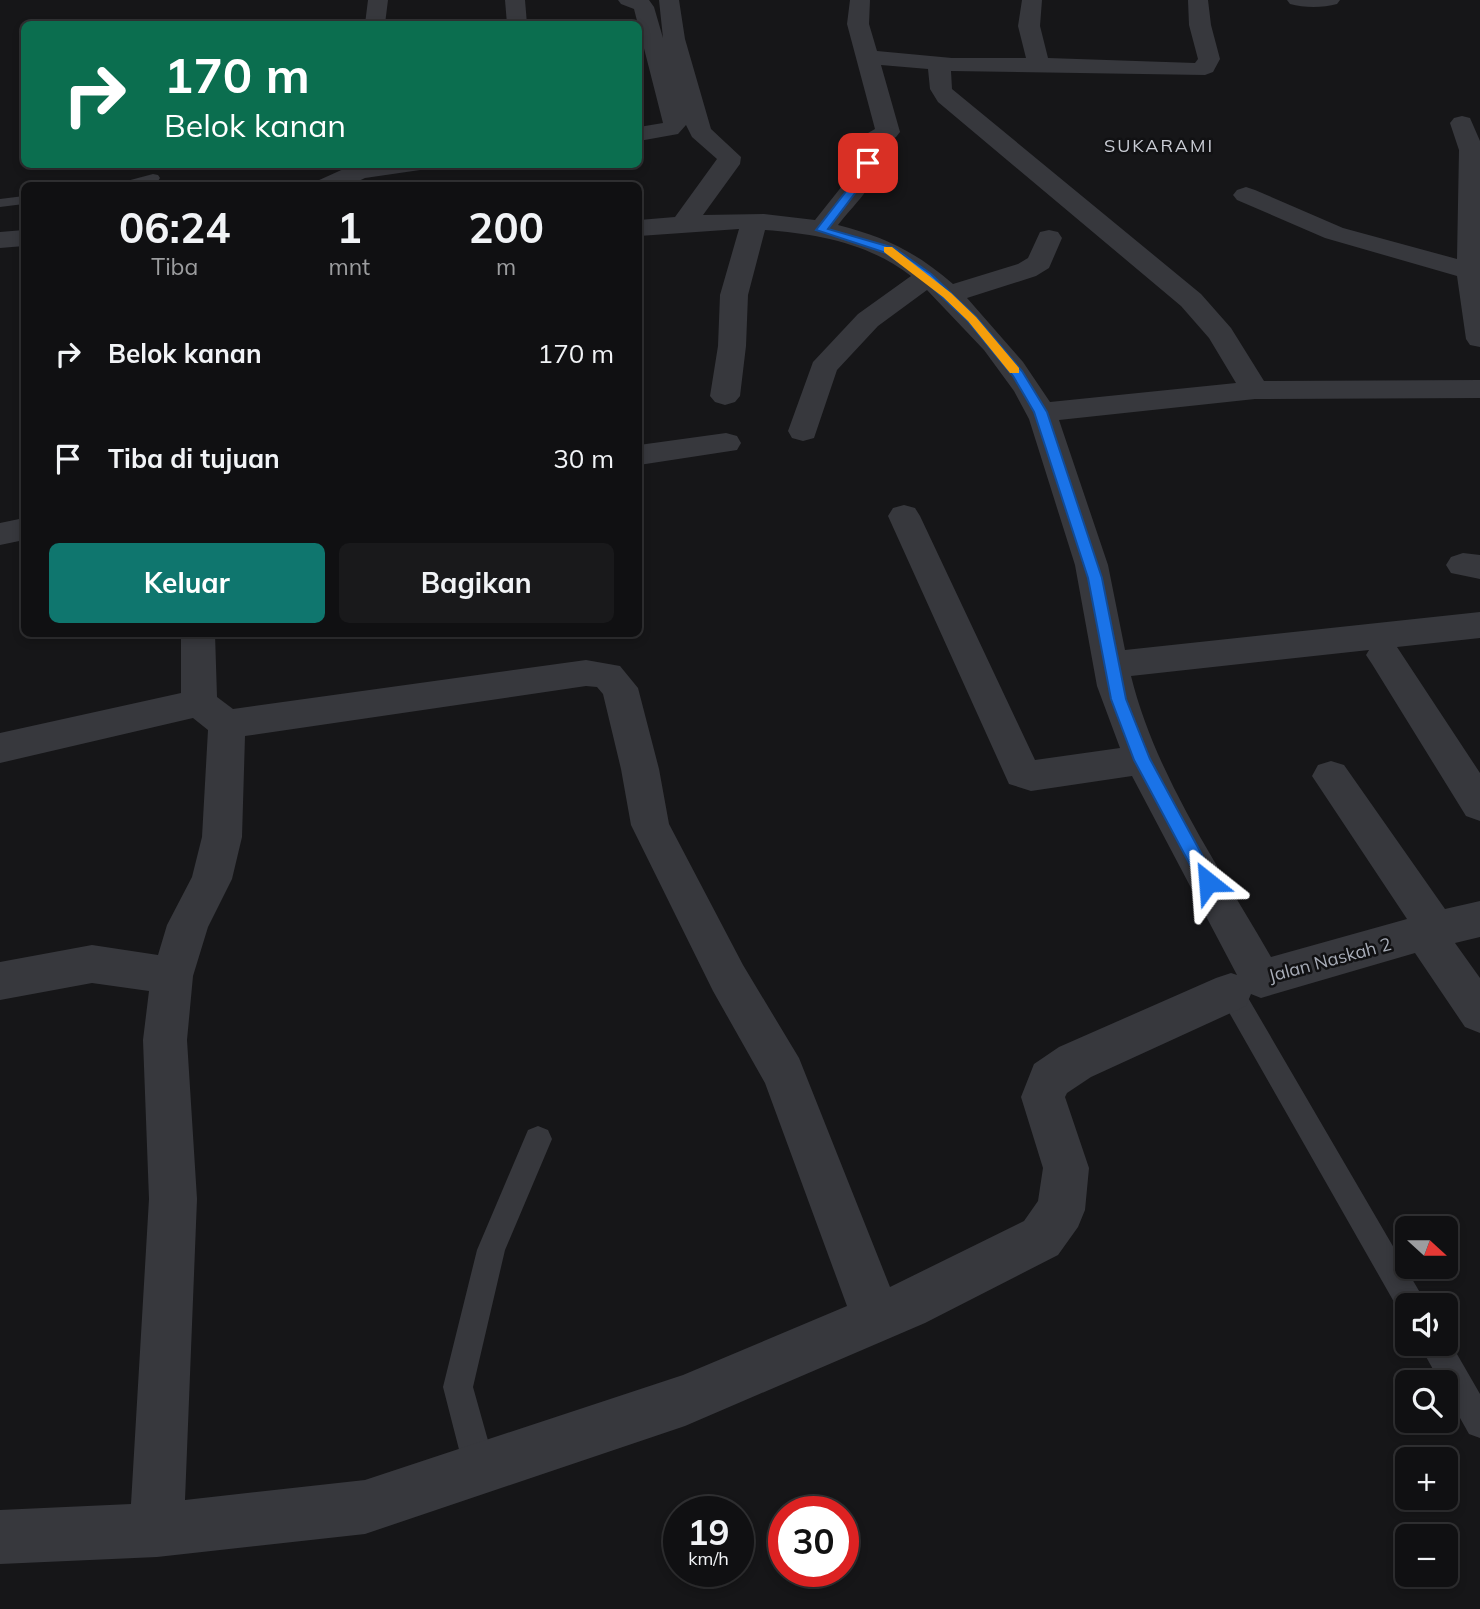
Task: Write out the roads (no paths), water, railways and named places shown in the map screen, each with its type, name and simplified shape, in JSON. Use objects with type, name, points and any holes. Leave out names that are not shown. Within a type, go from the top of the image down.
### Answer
[{"type":"street","points":[[375,21],[378,0]]},
{"type":"street","points":[[515,0],[517,21]]},
{"type":"street","points":[[628,0],[644,7],[675,124],[670,129],[642,134]]},
{"type":"street","points":[[669,0],[674,39],[700,132],[729,157],[728,164],[684,222]]},
{"type":"street","points":[[821,230],[866,172],[867,160],[862,146],[888,132],[858,24],[860,0]]},
{"type":"street","points":[[1032,0],[1029,26],[1038,64]]},
{"type":"street","points":[[866,57],[939,65],[998,67],[1038,64],[1197,70],[1205,67],[1209,59],[1200,25],[1198,0]]},
{"type":"street","points":[[1297,0],[1330,0]]},
{"type":"street","points":[[939,65],[941,89],[946,97],[1191,300],[1221,334],[1255,390]]},
{"type":"street","points":[[1462,122],[1471,150],[1470,271],[1480,339]]},
{"type":"street","points":[[334,182],[360,168]]},
{"type":"street","points":[[1246,195],[1334,233],[1470,271]]},
{"type":"street","name":"Jalan Naskah 2","points":[[642,228],[684,222],[754,222],[821,230],[890,250],[937,286],[972,319],[1018,374],[1041,412],[1095,578],[1119,699],[1142,760],[1246,986],[1480,919]]},
{"type":"street","points":[[725,396],[732,346],[734,295],[754,222]]},
{"type":"street","points":[[0,240],[21,238]]},
{"type":"street","points":[[803,431],[823,368],[868,320],[937,286],[1027,270],[1040,262],[1049,238]]},
{"type":"street","points":[[1041,412],[1255,390],[1480,389]]},
{"type":"street","points":[[642,455],[726,443]]},
{"type":"street","points":[[904,516],[1022,773],[1031,776],[1142,760]]},
{"type":"street","points":[[0,534],[21,530]]},
{"type":"street","points":[[1110,664],[1480,625]]},
{"type":"street","points":[[158,1530],[173,1199],[165,1040],[172,976],[188,925],[212,879],[222,837],[213,714],[199,637]]},
{"type":"street","points":[[1384,655],[1480,805]]},
{"type":"street","points":[[0,748],[213,714],[489,686],[586,673],[607,675],[620,688],[640,769],[650,825],[728,978],[783,1073],[876,1318]]},
{"type":"street","points":[[1331,776],[1480,1013]]},
{"type":"street","points":[[0,981],[92,964],[172,976]]},
{"type":"street","points":[[0,1537],[158,1530],[365,1507],[685,1400],[876,1318],[1041,1238],[1060,1210],[1066,1168],[1044,1097],[1050,1079],[1075,1062],[1246,986]]},
{"type":"lane","points":[[134,182],[153,178]]},
{"type":"lane","points":[[0,203],[21,200]]},
{"type":"lane","points":[[1246,986],[1405,1293]]},
{"type":"lane","points":[[480,1469],[458,1387],[491,1250],[538,1139]]},
{"type":"lane","points":[[1441,1356],[1480,1423]]},
{"type":"district","name":"SUKARAMI","points":[[1159,146]]}]
